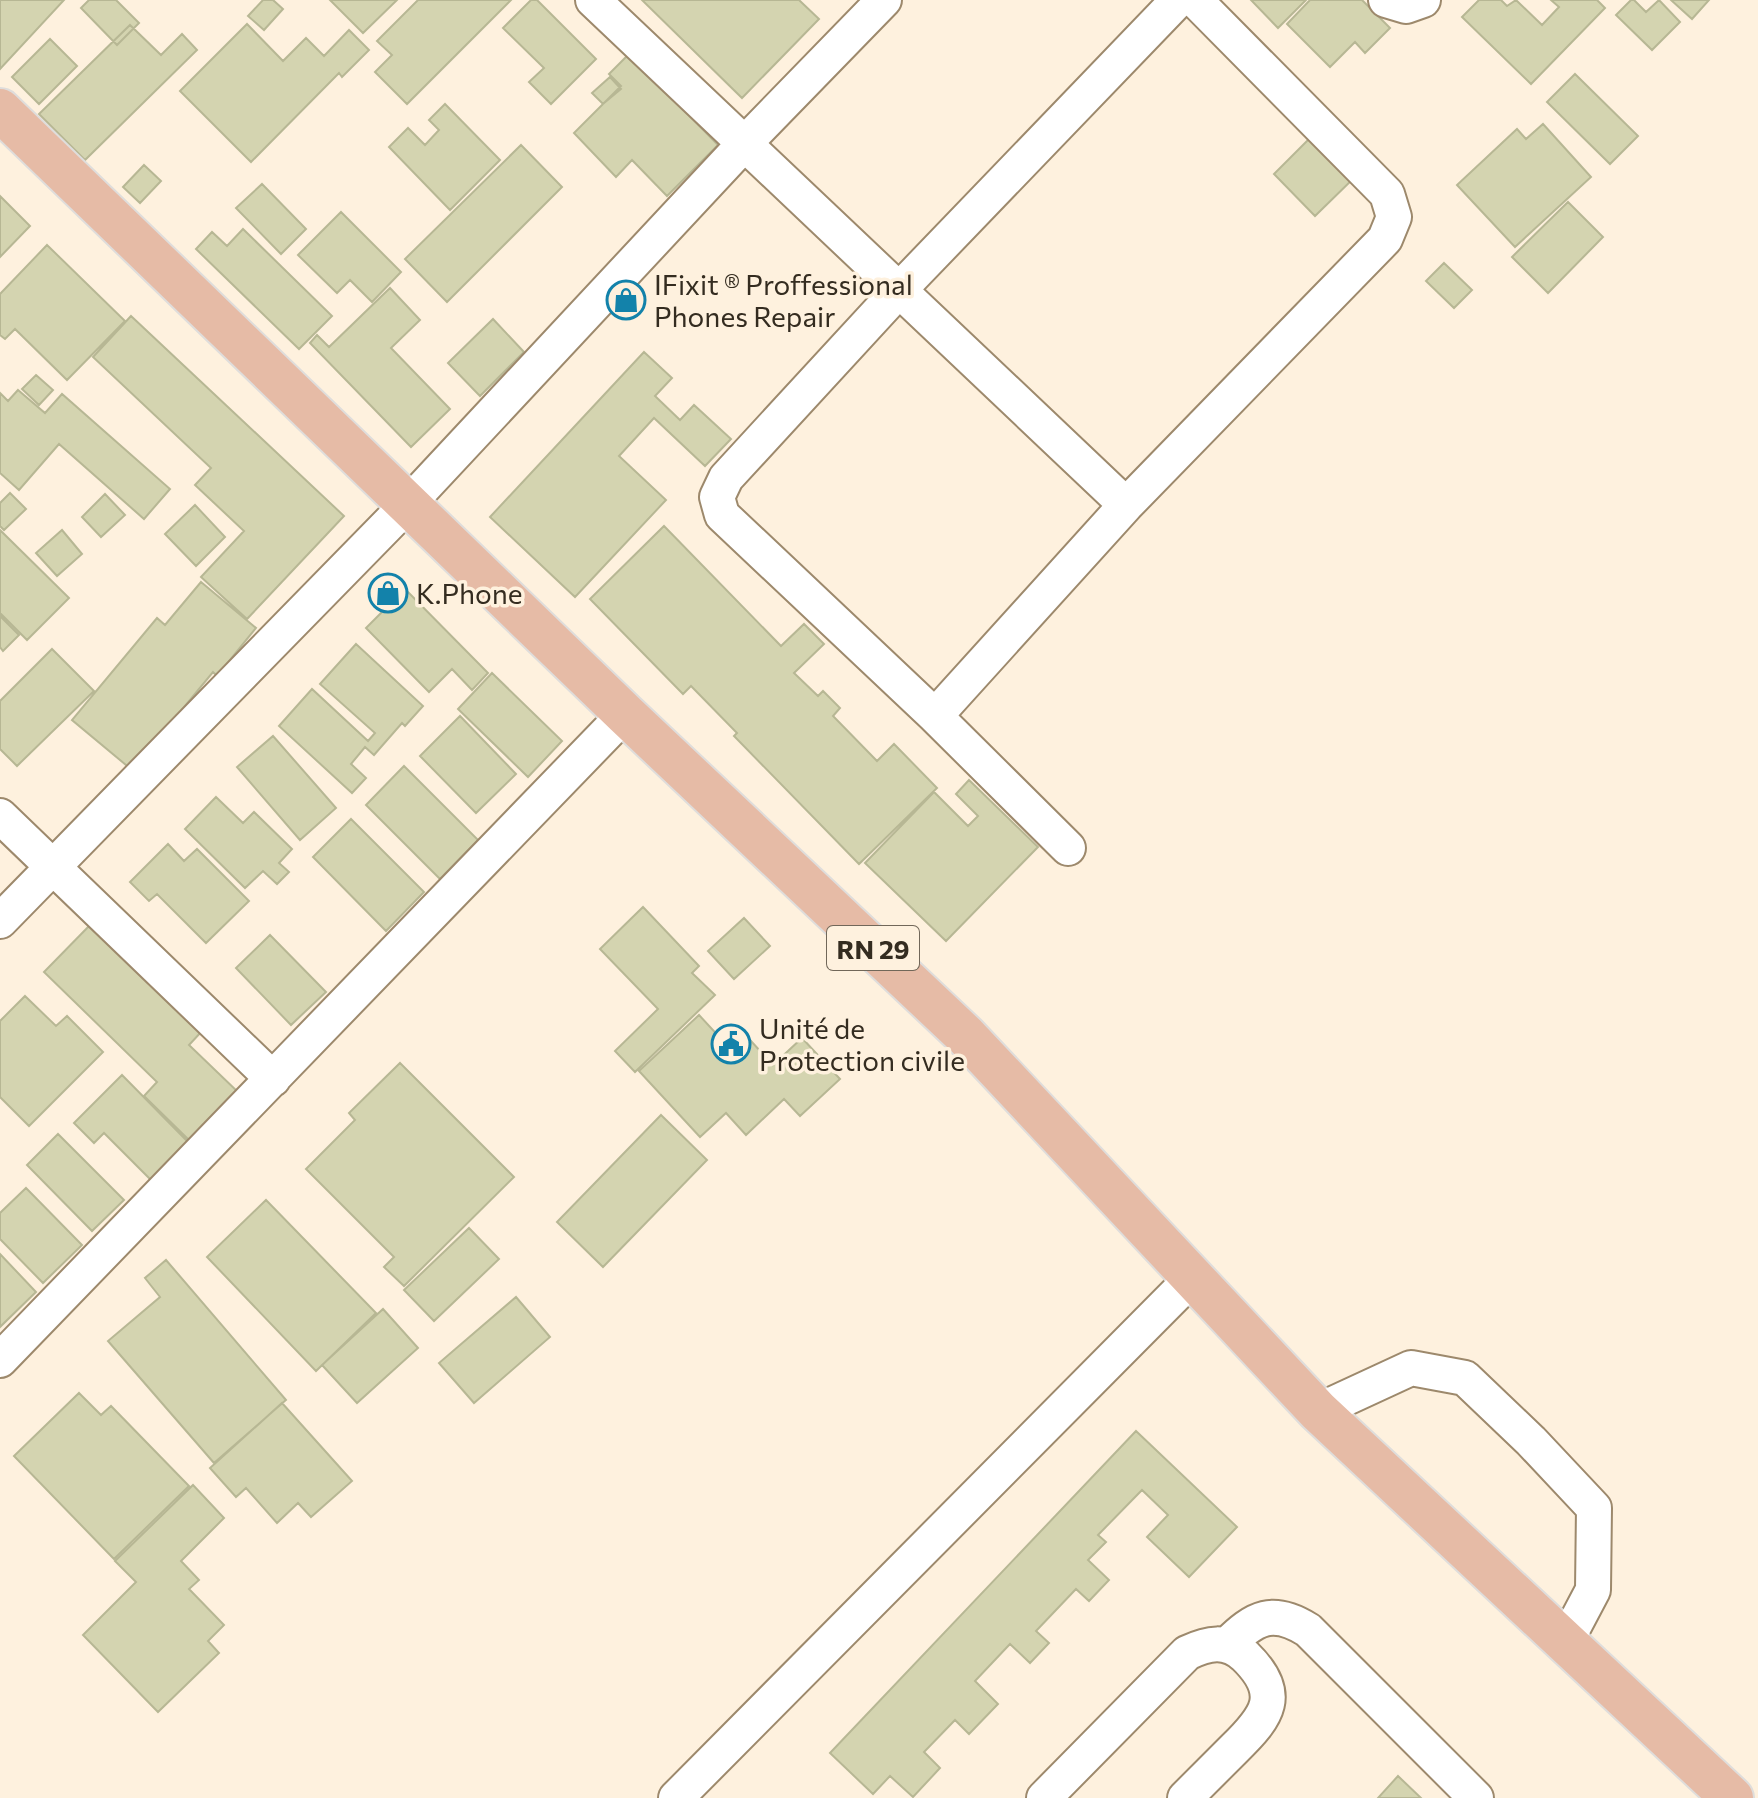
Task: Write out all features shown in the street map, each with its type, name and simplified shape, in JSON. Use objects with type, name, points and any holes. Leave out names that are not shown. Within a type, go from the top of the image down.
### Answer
[{"type":"main road","name":"RN 29","points":[[0,110],[625,714],[966,1036],[1318,1411],[1732,1798]]},
{"type":"street","points":[[593,0],[1126,505]]},
{"type":"street","points":[[0,921],[408,504],[744,144],[884,0]]},
{"type":"street","points":[[1068,848],[935,716],[722,515],[717,497],[726,478],[900,289],[1178,0]]},
{"type":"street","points":[[935,716],[1126,505],[1385,239],[1394,217],[1387,194],[1195,0]]},
{"type":"street","points":[[1386,0],[1406,6],[1423,0]]},
{"type":"street","points":[[0,1360],[625,714]]},
{"type":"street","points":[[0,816],[273,1079]]},
{"type":"street","points":[[676,1798],[1193,1277]]},
{"type":"street","points":[[1318,1411],[1411,1368],[1465,1378],[1531,1441],[1594,1508],[1593,1590],[1565,1643]]},
{"type":"street","points":[[1227,1645],[1254,1621],[1269,1617],[1291,1619],[1308,1630],[1476,1798]]},
{"type":"street","points":[[1044,1798],[1187,1653],[1208,1643],[1227,1645],[1242,1653],[1263,1676],[1269,1695],[1267,1711],[1256,1727],[1185,1798]]},
{"type":"building","points":[[0,0],[64,0],[0,69]]},
{"type":"building","points":[[89,0],[116,0],[139,23],[117,45],[81,8]]},
{"type":"building","points":[[263,0],[273,0],[283,9],[264,30],[248,16]]},
{"type":"building","points":[[330,0],[397,0],[363,33]]},
{"type":"building","points":[[418,0],[511,0],[407,104],[375,72],[392,55],[377,41]]},
{"type":"building","points":[[531,0],[537,0],[596,59],[551,104],[529,82],[544,68],[503,28]]},
{"type":"building","points":[[642,0],[799,0],[819,19],[742,98]]},
{"type":"building","points":[[1251,0],[1306,0],[1278,28]]},
{"type":"building","points":[[1310,0],[1362,0],[1390,28],[1365,53],[1355,42],[1330,67],[1287,24]]},
{"type":"building","points":[[1479,0],[1501,0],[1507,6],[1516,0],[1542,25],[1559,7],[1551,0],[1597,0],[1605,8],[1531,84],[1462,17]]},
{"type":"building","points":[[1631,0],[1646,12],[1659,0],[1680,22],[1652,50],[1616,15]]},
{"type":"building","points":[[1671,0],[1709,0],[1692,19]]},
{"type":"building","points":[[247,24],[283,61],[306,38],[324,56],[349,30],[369,50],[342,77],[339,73],[251,162],[180,91]]},
{"type":"building","points":[[130,25],[161,55],[182,34],[197,50],[85,160],[39,114]]},
{"type":"building","points":[[50,39],[77,66],[39,104],[12,77]]},
{"type":"building","points":[[629,54],[718,145],[667,196],[632,160],[616,177],[574,133],[621,86],[609,74]]},
{"type":"building","points":[[1575,74],[1638,136],[1610,164],[1547,102]]},
{"type":"building","points":[[610,77],[621,89],[603,104],[592,93]]},
{"type":"building","points":[[445,104],[500,160],[450,210],[389,147],[408,128],[425,145],[439,130],[429,120]]},
{"type":"building","points":[[1543,124],[1591,177],[1515,247],[1457,185],[1517,129],[1526,139]]},
{"type":"building","points":[[1316,132],[1357,175],[1315,216],[1274,174]]},
{"type":"building","points":[[521,145],[562,187],[447,302],[405,259]]},
{"type":"building","points":[[144,165],[161,181],[140,203],[123,187]]},
{"type":"building","points":[[262,184],[306,229],[281,254],[236,208]]},
{"type":"building","points":[[0,196],[30,226],[0,257]]},
{"type":"building","points":[[1568,202],[1603,237],[1548,293],[1512,257]]},
{"type":"building","points":[[341,212],[401,272],[372,302],[350,280],[337,293],[298,255]]},
{"type":"building","points":[[243,229],[332,316],[299,349],[196,249],[212,232],[227,246]]},
{"type":"building","points":[[47,245],[125,321],[67,380],[15,329],[5,339],[0,335],[0,294]]},
{"type":"building","points":[[1444,263],[1472,290],[1454,308],[1426,281]]},
{"type":"building","points":[[390,288],[420,320],[391,348],[450,409],[411,447],[310,343],[317,335],[329,347]]},
{"type":"building","points":[[131,316],[344,516],[247,619],[201,577],[244,531],[195,485],[211,468],[93,357]]},
{"type":"building","points":[[493,319],[524,352],[480,396],[448,363]]},
{"type":"building","points":[[644,352],[672,378],[655,396],[680,420],[694,405],[731,439],[705,466],[654,418],[619,456],[666,500],[575,597],[490,517]]},
{"type":"building","points":[[36,375],[53,390],[39,405],[22,389]]},
{"type":"building","points":[[18,390],[45,413],[62,394],[170,489],[144,519],[59,444],[19,490],[0,473],[0,393],[8,401]]},
{"type":"building","points":[[10,493],[26,509],[4,530],[0,526],[0,503]]},
{"type":"building","points":[[105,494],[125,515],[101,537],[82,517]]},
{"type":"building","points":[[195,505],[225,537],[196,566],[165,534]]},
{"type":"building","points":[[664,526],[781,646],[804,624],[824,644],[794,673],[818,696],[823,691],[840,708],[833,716],[877,761],[894,744],[937,788],[859,864],[734,736],[737,733],[691,686],[683,694],[590,599]]},
{"type":"building","points":[[0,530],[69,598],[27,640],[0,613]]},
{"type":"building","points":[[62,530],[82,554],[57,576],[36,553]]},
{"type":"building","points":[[201,582],[256,628],[217,676],[213,672],[132,770],[72,720],[157,618],[165,625]]},
{"type":"building","points":[[405,589],[488,673],[472,690],[452,669],[429,692],[366,628]]},
{"type":"building","points":[[0,616],[19,635],[3,651],[0,647]]},
{"type":"building","points":[[356,644],[423,706],[405,726],[402,723],[374,755],[365,747],[351,764],[366,778],[352,793],[279,726],[312,689],[368,741],[375,733],[320,684]]},
{"type":"building","points":[[52,649],[94,691],[17,766],[0,749],[0,701]]},
{"type":"building","points":[[492,673],[562,741],[528,777],[458,709]]},
{"type":"building","points":[[460,716],[516,774],[476,813],[420,756]]},
{"type":"building","points":[[273,736],[336,808],[300,840],[237,767]]},
{"type":"building","points":[[404,766],[478,840],[440,879],[366,805]]},
{"type":"building","points":[[969,780],[1038,847],[946,941],[865,863],[934,792],[968,826],[978,816],[956,794]]},
{"type":"building","points":[[216,797],[243,823],[254,812],[292,849],[279,863],[289,872],[277,884],[263,871],[245,888],[185,829]]},
{"type":"building","points":[[351,819],[424,892],[386,931],[313,857]]},
{"type":"building","points":[[168,844],[184,861],[197,849],[249,901],[206,943],[157,894],[149,901],[130,882]]},
{"type":"building","points":[[643,907],[699,966],[692,973],[715,995],[635,1072],[615,1051],[658,1009],[600,949]]},
{"type":"building","points":[[744,918],[770,946],[734,979],[708,951]]},
{"type":"building","points":[[93,922],[203,1030],[189,1045],[239,1093],[191,1142],[144,1096],[157,1082],[44,972]]},
{"type":"building","points":[[270,935],[326,992],[291,1025],[236,968]]},
{"type":"building","points":[[25,996],[56,1026],[67,1016],[103,1052],[29,1126],[0,1097],[0,1021]]},
{"type":"building","points":[[699,1015],[736,1055],[751,1041],[773,1065],[802,1038],[840,1079],[800,1116],[784,1099],[746,1135],[726,1113],[700,1137],[639,1071]]},
{"type":"building","points":[[400,1063],[514,1177],[404,1286],[384,1267],[394,1257],[306,1169],[355,1120],[349,1113]]},
{"type":"building","points":[[122,1075],[190,1144],[152,1181],[104,1133],[94,1143],[74,1123]]},
{"type":"building","points":[[661,1115],[707,1160],[603,1267],[557,1222]]},
{"type":"building","points":[[58,1134],[124,1200],[92,1231],[27,1165]]},
{"type":"building","points":[[26,1188],[82,1245],[43,1283],[0,1239],[0,1213]]},
{"type":"building","points":[[266,1200],[376,1313],[316,1371],[207,1257]]},
{"type":"building","points":[[469,1228],[499,1259],[434,1321],[404,1290]]},
{"type":"building","points":[[0,1254],[36,1292],[0,1327]]},
{"type":"building","points":[[166,1260],[286,1400],[214,1463],[108,1341],[160,1297],[145,1278]]},
{"type":"building","points":[[516,1297],[550,1337],[474,1403],[439,1363]]},
{"type":"building","points":[[383,1309],[418,1348],[357,1403],[322,1365]]},
{"type":"building","points":[[79,1393],[101,1415],[111,1406],[189,1486],[114,1559],[14,1456]]},
{"type":"building","points":[[282,1403],[352,1481],[311,1517],[298,1503],[277,1523],[246,1488],[236,1497],[210,1468]]},
{"type":"building","points":[[1136,1431],[1237,1527],[1189,1577],[1147,1537],[1168,1515],[1142,1490],[1098,1535],[1106,1542],[1088,1560],[1109,1580],[1089,1601],[1076,1589],[1036,1631],[1049,1643],[1030,1663],[1010,1644],[975,1681],[998,1704],[969,1734],[955,1720],[924,1752],[940,1768],[913,1797],[890,1776],[873,1794],[830,1753]]},
{"type":"building","points":[[193,1485],[224,1518],[181,1561],[199,1580],[189,1589],[224,1625],[208,1641],[219,1653],[158,1712],[83,1635],[136,1582],[115,1561]]},
{"type":"building","points":[[1398,1776],[1421,1798],[1378,1798]]},
{"type":"place","name":"IFixit ® Proffessional Phones Repair","points":[[626,300]]},
{"type":"place","name":"K.Phone","points":[[388,593]]},
{"type":"place","name":"Unité de Protection civile","points":[[731,1044]]}]
